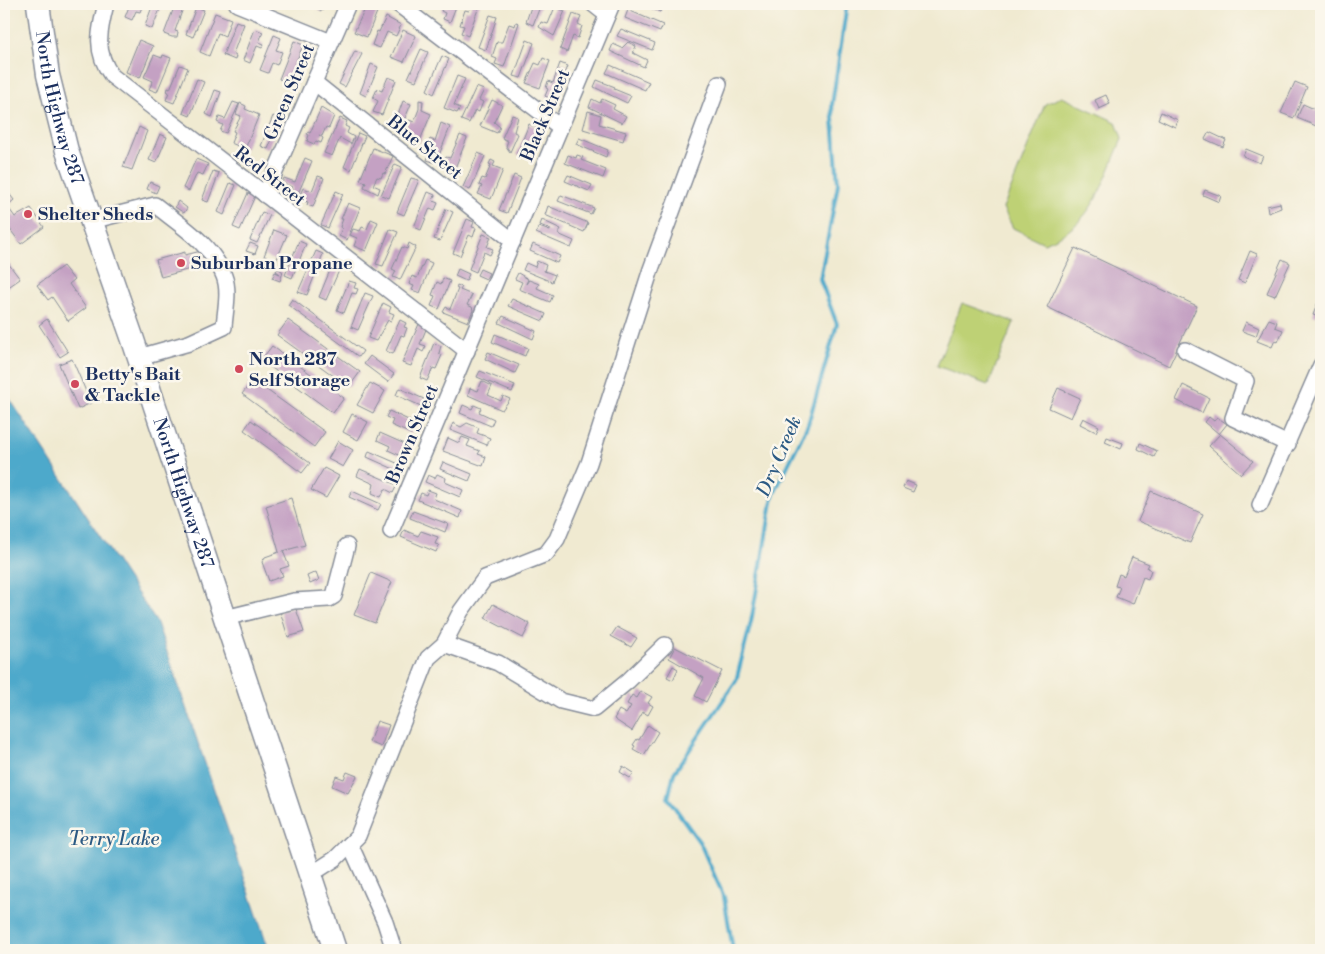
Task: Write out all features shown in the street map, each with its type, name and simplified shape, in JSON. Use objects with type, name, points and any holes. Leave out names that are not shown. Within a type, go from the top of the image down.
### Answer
[{"type":"highway","name":"North Highway 287","points":[[38,4],[48,75],[56,114],[139,357],[335,950]]},
{"type":"street","name":"Red Street","points":[[106,4],[98,32],[98,45],[100,56],[112,76],[467,351]]},
{"type":"street","points":[[236,4],[331,42]]},
{"type":"street","name":"Green Street","points":[[265,195],[348,4]]},
{"type":"street","points":[[398,4],[560,127]]},
{"type":"street","points":[[593,4],[610,9]]},
{"type":"street","name":"Black Street","points":[[467,351],[610,9]]},
{"type":"street","name":"Blue Street","points":[[314,82],[513,241]]},
{"type":"street","points":[[310,875],[335,859],[358,836],[428,658],[444,644],[461,611],[485,578],[546,554],[557,539],[589,463],[651,269],[719,84]]},
{"type":"street","points":[[91,221],[155,205],[210,250],[225,277],[224,327],[189,343],[139,357]]},
{"type":"street","points":[[1185,350],[1246,381],[1233,418],[1288,444]]},
{"type":"street","name":"Brown Street","points":[[391,531],[467,351]]},
{"type":"street","points":[[1260,505],[1321,365]]},
{"type":"street","points":[[224,618],[294,601],[329,600],[334,596],[347,546]]},
{"type":"street","points":[[444,644],[498,663],[561,701],[594,709],[628,681],[665,645]]},
{"type":"street","points":[[350,844],[394,950]]},
{"type":"green space","points":[[1062,97],[1116,122],[1122,139],[1102,187],[1085,214],[1061,236],[1044,243],[1013,228],[1003,208],[1045,104]]},
{"type":"green space","points":[[962,303],[1014,322],[988,385],[937,366]]},
{"type":"water","name":"Terry Lake","points":[[4,390],[157,623],[269,950],[4,950]]},
{"type":"building","points":[[130,4],[143,4],[140,12],[136,11],[132,20],[125,17]]},
{"type":"building","points":[[153,4],[162,4],[152,29],[145,26]]},
{"type":"building","points":[[308,4],[324,4],[327,7],[320,12],[315,5],[311,8]]},
{"type":"building","points":[[449,4],[457,4],[450,22],[443,19],[445,13],[441,11],[443,6],[447,7]]},
{"type":"building","points":[[472,4],[480,4],[468,36],[461,33],[464,26],[460,25],[465,10],[469,11]]},
{"type":"building","points":[[532,4],[541,4],[533,25],[526,22]]},
{"type":"building","points":[[641,4],[664,4],[660,12]]},
{"type":"building","points":[[175,5],[183,8],[175,31],[178,32],[177,37],[172,37],[164,34]]},
{"type":"building","points":[[196,7],[204,10],[193,37],[186,34]]},
{"type":"building","points":[[366,7],[377,12],[367,37],[354,32]]},
{"type":"building","points":[[555,7],[565,11],[554,36],[539,27],[541,22],[548,24]]},
{"type":"building","points":[[628,10],[663,25],[660,32],[625,18]]},
{"type":"building","points":[[215,13],[231,19],[225,36],[218,33],[209,56],[200,52]]},
{"type":"building","points":[[573,14],[581,17],[578,24],[582,26],[578,38],[573,36],[567,52],[560,49]]},
{"type":"building","points":[[490,15],[497,17],[486,50],[478,47]]},
{"type":"building","points":[[386,17],[401,25],[396,36],[387,32],[380,48],[372,45],[377,31],[379,32]]},
{"type":"building","points":[[236,21],[244,24],[233,54],[236,56],[235,60],[223,55]]},
{"type":"building","points":[[516,22],[519,23],[504,67],[495,64],[497,59],[492,57],[497,42],[502,42],[509,24],[515,26]]},
{"type":"building","points":[[255,29],[263,32],[259,42],[264,44],[262,48],[257,46],[250,63],[243,60]]},
{"type":"building","points":[[621,29],[655,43],[652,50],[617,36]]},
{"type":"building","points":[[403,30],[416,36],[404,62],[391,57]]},
{"type":"building","points":[[274,35],[281,38],[276,50],[282,52],[277,65],[272,63],[268,73],[260,70]]},
{"type":"building","points":[[139,40],[153,46],[140,78],[126,72]]},
{"type":"building","points":[[527,40],[534,43],[521,78],[514,76]]},
{"type":"building","points":[[294,41],[303,45],[288,82],[279,79]]},
{"type":"building","points":[[628,42],[636,46],[633,53],[647,60],[644,67],[610,51],[613,44],[622,48]]},
{"type":"building","points":[[421,49],[428,52],[416,81],[408,78]]},
{"type":"building","points":[[355,51],[362,54],[345,87],[339,84]]},
{"type":"building","points":[[154,55],[162,58],[163,55],[171,58],[157,92],[149,89],[153,81],[144,77]]},
{"type":"building","points":[[442,56],[449,59],[434,94],[427,90]]},
{"type":"building","points":[[543,58],[550,61],[540,88],[526,83],[535,63],[540,65]]},
{"type":"building","points":[[560,63],[568,66],[555,101],[545,96],[548,89],[546,88],[548,81],[553,83]]},
{"type":"building","points":[[371,64],[378,67],[366,96],[360,93]]},
{"type":"building","points":[[180,65],[188,68],[174,103],[166,100],[169,92],[167,92]]},
{"type":"building","points":[[610,65],[649,82],[645,90],[606,73]]},
{"type":"building","points":[[457,76],[465,79],[454,105],[460,108],[457,113],[444,108]]},
{"type":"building","points":[[388,77],[396,80],[382,115],[373,112],[378,101],[373,98],[377,89],[382,91]]},
{"type":"building","points":[[197,79],[204,82],[190,116],[183,113]]},
{"type":"building","points":[[597,80],[631,96],[627,103],[594,87]]},
{"type":"building","points":[[1295,82],[1307,87],[1294,118],[1281,113]]},
{"type":"building","points":[[476,87],[484,90],[479,100],[483,102],[479,112],[475,110],[469,123],[461,120]]},
{"type":"building","points":[[215,90],[221,92],[212,117],[206,114]]},
{"type":"building","points":[[1106,95],[1110,104],[1099,109],[1095,100]]},
{"type":"building","points":[[592,99],[600,103],[602,99],[615,105],[613,109],[626,116],[622,123],[589,107]]},
{"type":"building","points":[[419,100],[423,101],[422,110],[431,114],[419,143],[407,138],[410,131],[405,129],[409,120],[414,122],[419,109]]},
{"type":"building","points":[[492,100],[502,105],[494,122],[500,127],[497,133],[480,126]]},
{"type":"building","points":[[403,101],[411,104],[401,128],[394,126]]},
{"type":"building","points":[[233,102],[239,104],[226,133],[220,131],[223,125],[217,122],[219,117],[225,119]]},
{"type":"building","points":[[240,103],[246,106],[245,109],[259,115],[245,149],[231,143],[235,132],[233,131],[241,116],[236,114]]},
{"type":"building","points":[[1303,104],[1321,112],[1321,128],[1297,118]]},
{"type":"building","points":[[321,108],[334,116],[329,128],[326,127],[322,136],[319,135],[323,138],[321,143],[316,141],[314,144],[307,141],[309,135],[307,134],[308,132],[310,133]]},
{"type":"building","points":[[588,111],[601,115],[599,124],[626,132],[623,141],[583,129]]},
{"type":"building","points":[[1161,112],[1178,120],[1175,127],[1158,119]]},
{"type":"building","points":[[512,115],[518,117],[514,132],[518,134],[510,152],[506,146],[508,141],[502,138]]},
{"type":"building","points":[[273,116],[280,119],[268,149],[261,146]]},
{"type":"building","points":[[340,118],[347,121],[345,126],[349,128],[347,133],[354,137],[351,144],[340,138],[332,156],[324,153]]},
{"type":"building","points":[[441,123],[450,127],[436,163],[427,160],[432,146],[428,144],[430,139],[435,141]]},
{"type":"building","points":[[529,124],[542,130],[530,159],[517,154]]},
{"type":"building","points":[[139,127],[147,131],[132,170],[123,167]]},
{"type":"building","points":[[1209,132],[1226,140],[1223,147],[1205,139]]},
{"type":"building","points":[[358,133],[365,136],[351,170],[344,167]]},
{"type":"building","points":[[160,134],[167,137],[156,163],[149,160]]},
{"type":"building","points":[[460,135],[467,138],[453,173],[446,170],[448,164],[444,163],[446,157],[450,158]]},
{"type":"building","points":[[579,138],[608,150],[606,157],[576,144]]},
{"type":"building","points":[[373,148],[393,156],[385,174],[383,173],[381,178],[377,177],[373,185],[380,188],[378,194],[364,187],[366,182],[360,180]]},
{"type":"building","points":[[1246,149],[1263,156],[1260,163],[1243,156]]},
{"type":"building","points":[[478,153],[485,156],[470,190],[463,187]]},
{"type":"building","points":[[568,155],[576,158],[577,155],[583,157],[581,160],[606,170],[603,178],[565,163]]},
{"type":"building","points":[[305,158],[312,161],[297,196],[290,193],[292,187],[282,183],[284,178],[295,182]]},
{"type":"building","points":[[196,159],[208,164],[203,175],[197,173],[189,191],[183,188]]},
{"type":"building","points":[[491,160],[495,162],[493,166],[503,170],[491,199],[478,194],[482,186],[479,185],[482,178],[485,179],[491,165],[489,164]]},
{"type":"building","points":[[395,164],[402,167],[389,198],[381,195]]},
{"type":"building","points":[[213,171],[219,173],[208,202],[202,200]]},
{"type":"building","points":[[514,175],[521,178],[507,213],[499,210]]},
{"type":"building","points":[[568,175],[592,185],[589,191],[565,181]]},
{"type":"building","points":[[318,176],[324,178],[313,207],[307,205],[308,202],[298,199],[303,188],[312,191]]},
{"type":"building","points":[[411,178],[419,180],[404,215],[397,212]]},
{"type":"building","points":[[150,182],[159,186],[156,193],[147,189]]},
{"type":"building","points":[[230,183],[236,185],[224,215],[218,212]]},
{"type":"building","name":"Shelter Sheds","points":[[4,187],[14,200],[7,206],[15,217],[31,208],[44,227],[21,244],[6,224],[8,222],[4,217]]},
{"type":"building","points":[[1205,190],[1221,196],[1219,202],[1203,195]]},
{"type":"building","points":[[336,191],[343,194],[328,228],[321,225]]},
{"type":"building","points":[[428,192],[435,195],[433,201],[438,203],[435,210],[430,208],[421,230],[414,227]]},
{"type":"building","points":[[248,193],[255,196],[240,230],[233,227]]},
{"type":"building","points":[[561,195],[594,208],[591,214],[558,201]]},
{"type":"building","points":[[178,201],[187,208],[184,213],[175,207]]},
{"type":"building","points":[[348,203],[360,208],[347,240],[339,236],[342,228],[340,227],[343,219],[341,219]]},
{"type":"building","points":[[1280,203],[1281,208],[1268,213],[1267,206]]},
{"type":"building","points":[[548,206],[588,223],[584,232],[545,215]]},
{"type":"building","points":[[446,209],[453,212],[440,241],[434,239]]},
{"type":"building","points":[[262,212],[270,215],[257,243],[250,240]]},
{"type":"building","points":[[371,219],[378,222],[366,251],[354,246],[357,238],[350,235],[353,229],[360,231],[362,227],[367,229]]},
{"type":"building","points":[[467,219],[474,222],[472,227],[476,228],[473,237],[469,235],[460,256],[453,253]]},
{"type":"building","points":[[542,220],[561,229],[558,234],[574,241],[571,248],[536,233],[539,227],[550,231],[550,229],[540,225]]},
{"type":"building","points":[[390,229],[398,232],[383,266],[376,264]]},
{"type":"building","points":[[274,230],[287,235],[276,261],[264,256]]},
{"type":"building","points":[[483,234],[491,237],[487,247],[493,249],[490,255],[484,252],[476,272],[469,269]]},
{"type":"building","points":[[299,241],[306,244],[292,278],[285,275]]},
{"type":"building","points":[[250,243],[258,246],[255,254],[246,251]]},
{"type":"building","points":[[409,243],[416,247],[400,280],[393,277],[396,271],[392,269],[402,247],[407,249]]},
{"type":"building","points":[[533,244],[560,256],[557,263],[530,251]]},
{"type":"building","points":[[1075,248],[1197,306],[1169,366],[1047,307]]},
{"type":"building","name":"Suburban Propane","points":[[201,251],[207,259],[204,261],[205,265],[161,277],[156,260],[185,252],[185,255]]},
{"type":"building","points":[[316,251],[323,254],[307,295],[298,292]]},
{"type":"building","points":[[1250,251],[1257,254],[1245,283],[1238,280]]},
{"type":"building","points":[[5,259],[20,279],[7,288],[4,284]]},
{"type":"building","points":[[1282,259],[1290,263],[1275,296],[1267,293]]},
{"type":"building","points":[[425,260],[432,263],[420,293],[412,290],[414,286],[409,284],[412,276],[417,278]]},
{"type":"building","points":[[537,261],[546,265],[544,271],[555,275],[552,282],[523,270],[526,263],[535,267]]},
{"type":"building","points":[[333,263],[341,266],[326,300],[319,297]]},
{"type":"building","points":[[63,266],[74,280],[69,284],[86,308],[68,321],[52,297],[48,300],[37,285]]},
{"type":"building","points":[[278,268],[283,272],[280,281],[272,278],[275,272],[280,274],[276,271]]},
{"type":"building","points":[[458,269],[469,274],[466,281],[455,276]]},
{"type":"building","points":[[480,269],[489,273],[486,279],[477,275]]},
{"type":"building","points":[[518,273],[528,279],[526,284],[529,280],[539,284],[537,288],[553,295],[550,302],[519,289],[522,282],[515,279]]},
{"type":"building","points":[[443,278],[450,281],[439,309],[431,306],[435,296],[432,295],[437,282],[441,284]]},
{"type":"building","points":[[349,281],[356,283],[354,288],[358,289],[356,294],[352,293],[344,313],[337,310]]},
{"type":"building","points":[[457,285],[462,287],[460,290],[472,295],[467,305],[472,307],[473,310],[468,322],[443,312],[446,307],[450,309],[458,289],[456,288]]},
{"type":"building","points":[[365,293],[373,296],[358,330],[351,327]]},
{"type":"building","points":[[1321,294],[1321,318],[1313,315]]},
{"type":"building","points":[[292,299],[363,351],[359,357],[288,305]]},
{"type":"building","points":[[512,299],[546,314],[543,321],[508,306]]},
{"type":"building","points":[[383,303],[391,307],[389,312],[394,314],[391,321],[388,320],[376,341],[368,338]]},
{"type":"building","points":[[503,316],[536,331],[533,339],[499,323]]},
{"type":"building","points":[[47,319],[68,352],[60,357],[39,325]]},
{"type":"building","points":[[1269,319],[1277,322],[1275,327],[1283,330],[1278,342],[1275,340],[1272,347],[1257,341]]},
{"type":"building","points":[[288,320],[360,372],[349,387],[277,335]]},
{"type":"building","points":[[400,320],[406,323],[404,327],[407,328],[404,336],[401,335],[393,354],[386,351]]},
{"type":"building","points":[[1246,322],[1259,328],[1256,336],[1242,331]]},
{"type":"building","points":[[419,324],[427,327],[420,344],[426,346],[423,352],[418,349],[411,366],[402,363]]},
{"type":"building","points":[[495,334],[528,348],[525,356],[492,342]]},
{"type":"building","points":[[434,343],[441,346],[439,353],[442,355],[436,369],[433,368],[427,381],[420,378]]},
{"type":"building","points":[[272,346],[344,398],[333,413],[261,360]]},
{"type":"building","points":[[488,352],[519,365],[515,373],[485,359]]},
{"type":"building","points":[[370,356],[394,374],[388,382],[364,364]]},
{"type":"building","name":"Betty's Bait & Tackle","points":[[72,359],[91,403],[78,409],[59,364]]},
{"type":"building","points":[[480,371],[515,385],[512,392],[477,377]]},
{"type":"building","points":[[253,380],[325,432],[314,447],[242,394]]},
{"type":"building","points":[[482,381],[492,386],[488,395],[501,401],[503,396],[510,399],[502,410],[468,395],[470,388],[478,391]]},
{"type":"building","points":[[370,383],[385,391],[373,413],[357,405]]},
{"type":"building","points":[[1183,385],[1209,398],[1202,413],[1176,400]]},
{"type":"building","points":[[399,388],[424,399],[421,406],[396,395]]},
{"type":"building","points":[[1058,388],[1080,398],[1071,418],[1049,408]]},
{"type":"building","points":[[463,405],[472,409],[474,405],[481,408],[479,412],[494,419],[491,426],[460,413]]},
{"type":"building","points":[[389,411],[417,424],[415,430],[413,429],[411,434],[391,425],[393,420],[386,417]]},
{"type":"building","points":[[352,414],[368,422],[358,440],[343,432]]},
{"type":"building","points":[[1209,417],[1214,421],[1217,417],[1227,424],[1219,434],[1205,422]]},
{"type":"building","points":[[1083,418],[1099,426],[1096,432],[1080,424]]},
{"type":"building","points":[[251,420],[310,463],[302,473],[244,430]]},
{"type":"building","points":[[453,423],[461,427],[467,423],[479,428],[477,433],[490,438],[487,445],[450,430]]},
{"type":"building","points":[[380,433],[407,445],[404,452],[401,451],[399,455],[388,450],[390,446],[377,440]]},
{"type":"building","points":[[1220,434],[1253,461],[1241,474],[1209,446]]},
{"type":"building","points":[[462,437],[470,440],[467,446],[480,451],[478,454],[486,457],[483,466],[443,451],[448,438],[459,443]]},
{"type":"building","points":[[1107,437],[1123,443],[1121,449],[1105,442]]},
{"type":"building","points":[[338,441],[353,450],[343,467],[328,459]]},
{"type":"building","points":[[1140,443],[1157,451],[1154,457],[1138,449]]},
{"type":"building","points":[[369,451],[399,464],[396,470],[367,457]]},
{"type":"building","points":[[443,462],[472,474],[469,481],[440,469]]},
{"type":"building","points":[[324,468],[339,476],[326,498],[311,490]]},
{"type":"building","points":[[360,469],[397,485],[393,493],[385,489],[381,497],[372,493],[374,484],[357,476]]},
{"type":"building","points":[[437,474],[446,478],[445,482],[463,490],[460,497],[425,482],[428,475],[435,478]]},
{"type":"building","points":[[906,481],[916,485],[913,492],[903,488]]},
{"type":"building","points":[[428,490],[436,493],[434,499],[462,511],[460,518],[418,500],[421,493],[426,495]]},
{"type":"building","points":[[352,491],[381,504],[378,510],[349,497]]},
{"type":"building","points":[[1151,491],[1203,514],[1190,543],[1138,521]]},
{"type":"building","points":[[291,498],[305,545],[283,551],[289,566],[280,569],[283,576],[269,581],[262,562],[265,557],[279,552],[266,506]]},
{"type":"building","points":[[413,511],[448,524],[445,532],[410,518]]},
{"type":"building","points":[[404,530],[418,536],[421,531],[438,537],[435,544],[439,545],[436,552],[401,537]]},
{"type":"building","points":[[1132,557],[1149,564],[1147,568],[1151,570],[1148,579],[1143,577],[1133,604],[1116,597],[1120,587],[1115,586],[1119,574],[1124,576]]},
{"type":"building","points":[[316,572],[319,580],[310,584],[307,576]]},
{"type":"building","points":[[371,573],[392,582],[375,623],[354,615]]},
{"type":"building","points":[[493,604],[530,624],[523,638],[485,618]]},
{"type":"building","points":[[295,606],[304,632],[288,637],[280,611]]},
{"type":"building","points":[[617,627],[637,638],[631,647],[611,636]]},
{"type":"building","points":[[675,647],[722,671],[706,702],[695,696],[704,678],[669,658]]},
{"type":"building","points":[[673,666],[678,669],[673,680],[667,677]]},
{"type":"building","points":[[641,691],[652,697],[648,703],[653,706],[648,715],[643,712],[632,731],[614,719],[619,710],[626,714],[631,706],[627,704],[632,695],[637,698]]},
{"type":"building","points":[[377,721],[389,725],[381,747],[369,742]]},
{"type":"building","points":[[648,725],[658,732],[644,755],[633,749],[635,746],[633,745],[637,739],[639,740]]},
{"type":"building","points":[[623,766],[634,773],[630,778],[620,772]]},
{"type":"building","points":[[347,772],[357,776],[348,793],[332,786],[336,776],[344,779]]},
{"type":"waterway","name":"Dry Creek","points":[[733,950],[724,897],[700,843],[668,798],[674,773],[736,681],[751,622],[773,496],[808,424],[837,324],[820,279],[838,184],[832,105],[847,4]]},
{"type":"place","name":"Shelter Sheds","points":[[28,214]]},
{"type":"place","name":"Suburban Propane","points":[[181,263]]},
{"type":"place","name":"North 287 Self Storage","points":[[239,369]]},
{"type":"place","name":"Betty's Bait & Tackle","points":[[75,384]]}]
